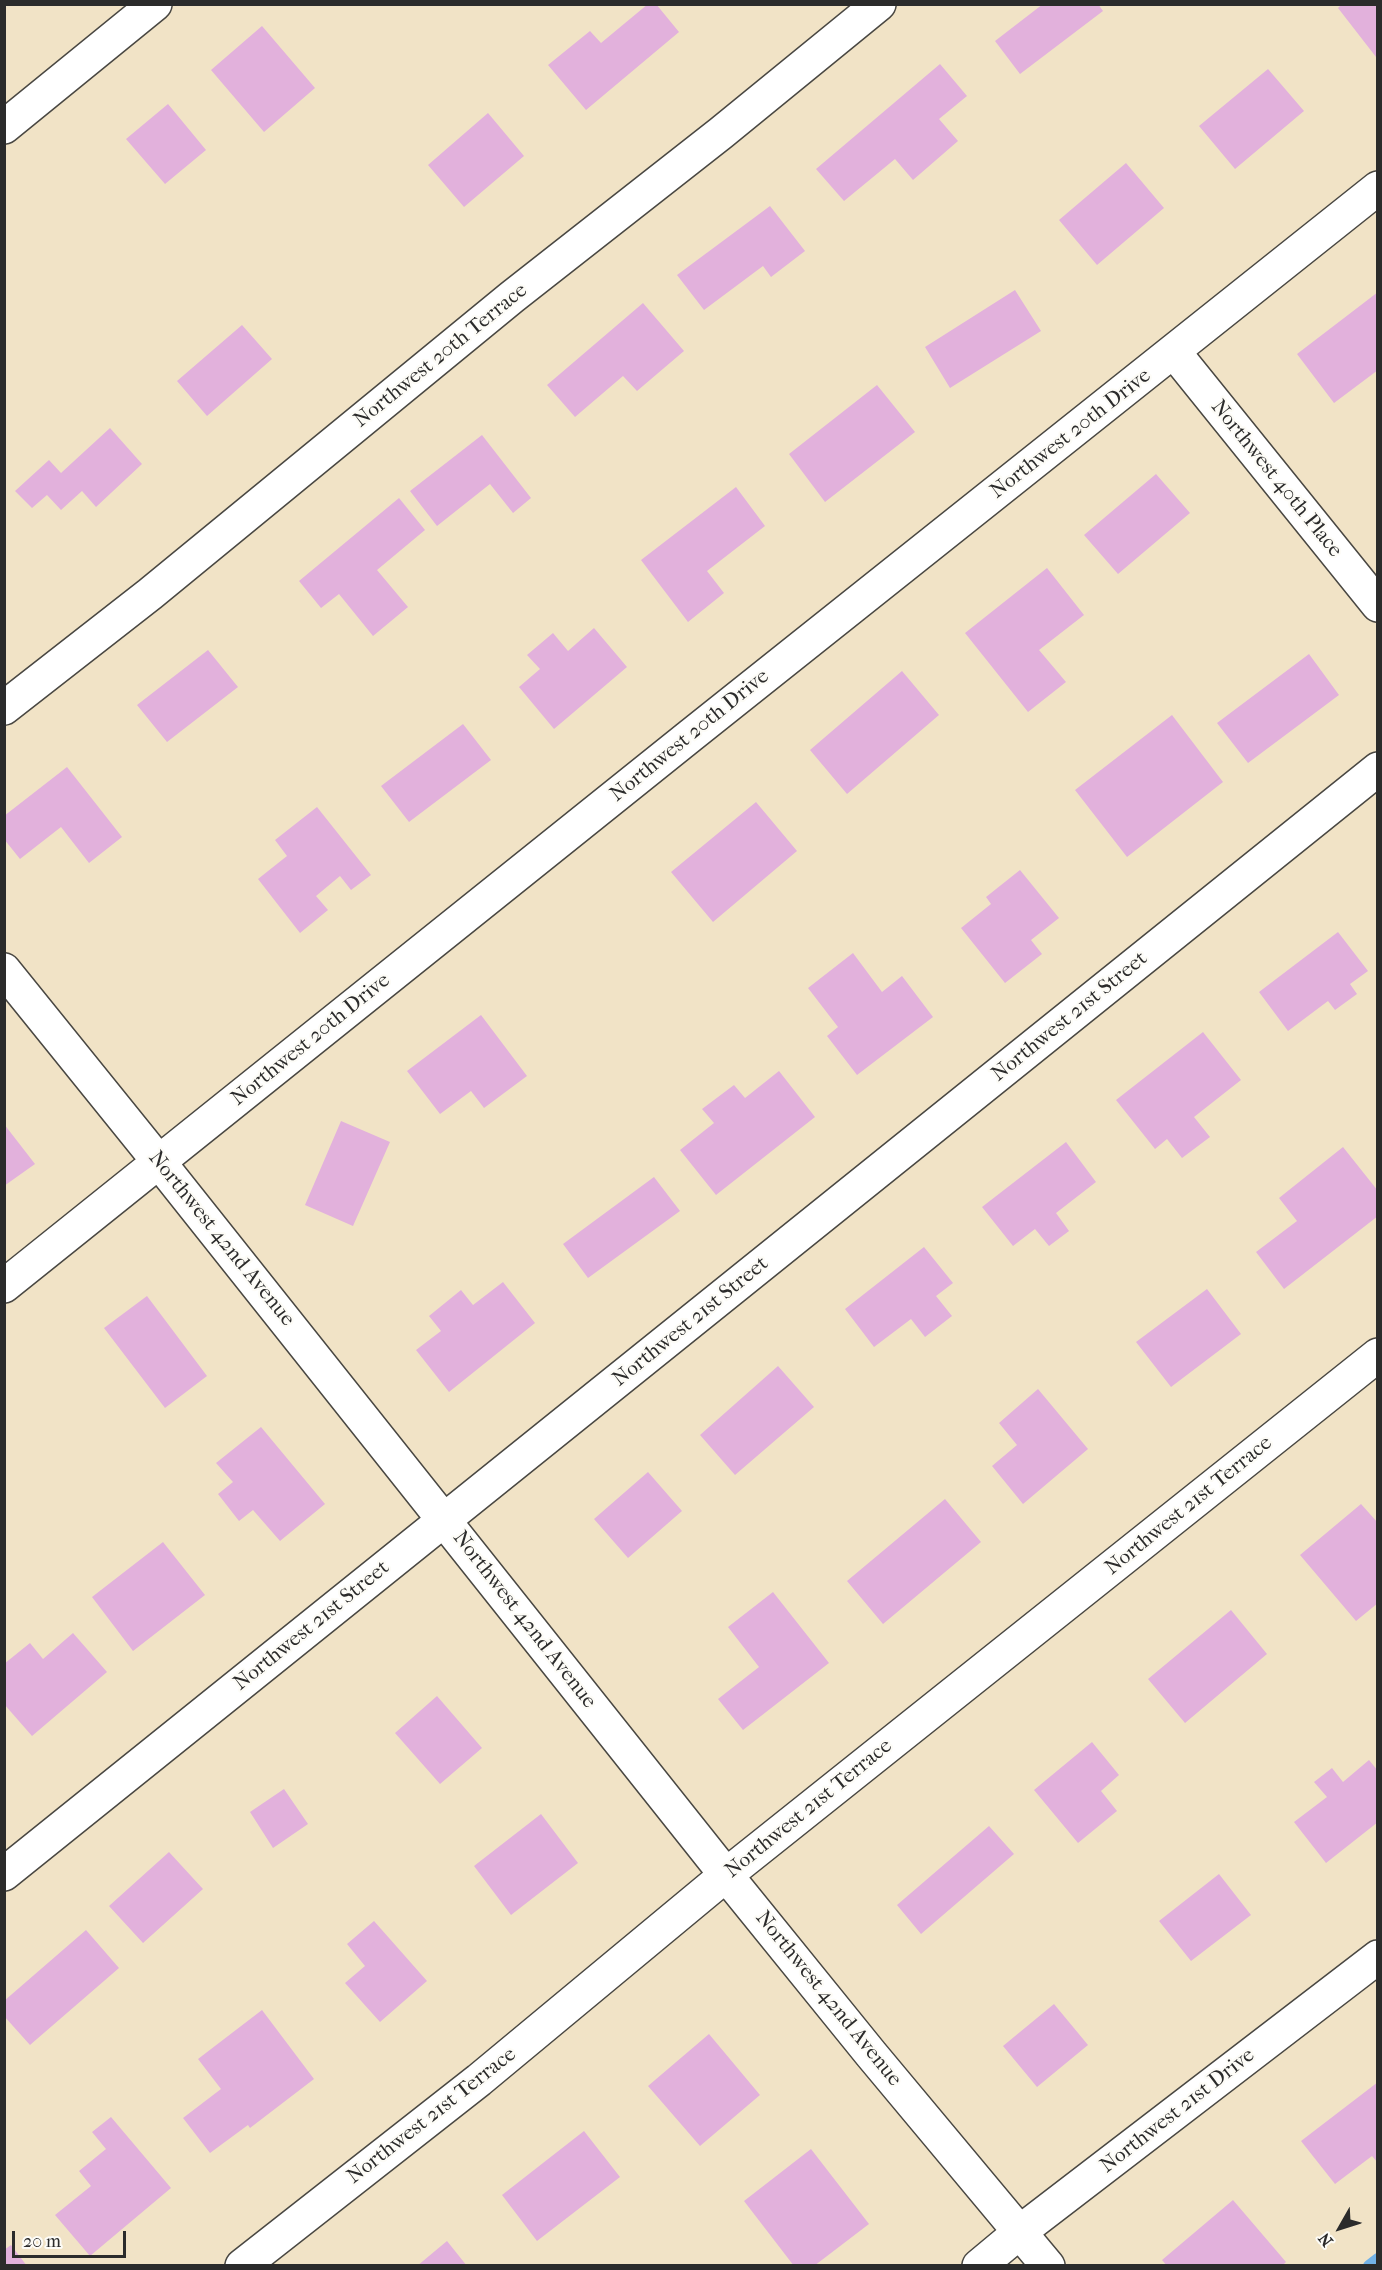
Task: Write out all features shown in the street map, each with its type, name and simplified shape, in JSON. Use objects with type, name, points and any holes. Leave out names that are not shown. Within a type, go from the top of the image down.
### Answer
[{"type":"street","points":[[4,127],[155,4]]},
{"type":"street","name":"Northwest 20th Terrace","points":[[4,708],[159,587],[512,297],[712,141],[879,4]]},
{"type":"street","name":"Northwest 20th Drive","points":[[4,1286],[1377,188]]},
{"type":"street","name":"Northwest 40th Place","points":[[1174,352],[1377,605]]},
{"type":"street","name":"Northwest 21st Street","points":[[4,1874],[1377,770]]},
{"type":"street","name":"Northwest 42nd Avenue","points":[[4,970],[159,1161],[726,1875],[871,2054],[1048,2265]]},
{"type":"street","name":"Northwest 21st Terrace","points":[[242,2265],[479,2080],[726,1875],[1377,1355]]},
{"type":"street","name":"Northwest 21st Drive","points":[[980,2265],[1377,1957]]},
{"type":"building","points":[[648,4],[656,4],[679,32],[586,110],[548,65],[590,31],[601,43]]},
{"type":"building","points":[[1043,4],[1098,4],[1103,11],[1020,74],[995,41]]},
{"type":"building","points":[[1342,4],[1378,4],[1376,57],[1338,8]]},
{"type":"building","points":[[262,26],[315,88],[264,132],[211,70]]},
{"type":"building","points":[[940,64],[967,96],[939,119],[958,141],[913,180],[895,159],[844,201],[816,169]]},
{"type":"building","points":[[1268,69],[1304,111],[1235,169],[1199,126]]},
{"type":"building","points":[[168,104],[206,150],[165,184],[126,139]]},
{"type":"building","points":[[488,113],[524,156],[464,207],[428,165]]},
{"type":"building","points":[[1126,163],[1164,208],[1097,265],[1059,220]]},
{"type":"building","points":[[770,206],[805,251],[771,277],[763,266],[704,310],[677,275]]},
{"type":"building","points":[[1015,290],[1041,331],[950,388],[925,347]]},
{"type":"building","points":[[1378,292],[1378,370],[1334,403],[1297,354]]},
{"type":"building","points":[[643,303],[684,351],[637,391],[623,376],[575,417],[547,385]]},
{"type":"building","points":[[242,325],[272,359],[207,416],[177,381]]},
{"type":"building","points":[[877,385],[915,432],[825,502],[789,454]]},
{"type":"building","points":[[110,428],[142,464],[96,507],[82,491],[61,510],[47,495],[32,508],[15,491],[49,460],[61,473]]},
{"type":"building","points":[[482,435],[531,498],[513,513],[490,484],[437,526],[410,491]]},
{"type":"building","points":[[1156,474],[1190,513],[1118,574],[1084,535]]},
{"type":"building","points":[[736,487],[765,526],[707,571],[724,593],[688,622],[641,560]]},
{"type":"building","points":[[399,498],[425,530],[377,570],[408,607],[373,636],[339,594],[321,608],[299,581]]},
{"type":"building","points":[[1047,568],[1084,615],[1039,650],[1066,682],[1028,712],[965,633]]},
{"type":"building","points":[[594,628],[627,667],[554,729],[519,687],[540,669],[527,655],[553,633],[568,651]]},
{"type":"building","points":[[208,650],[238,687],[167,742],[137,705]]},
{"type":"building","points":[[1309,654],[1339,695],[1248,763],[1217,723]]},
{"type":"building","points":[[902,671],[939,715],[847,794],[810,750]]},
{"type":"building","points":[[1172,715],[1223,782],[1127,857],[1075,790]]},
{"type":"building","points":[[463,724],[491,760],[409,822],[381,786]]},
{"type":"building","points":[[67,767],[122,837],[89,863],[61,827],[20,859],[4,839],[4,816]]},
{"type":"building","points":[[756,802],[797,851],[713,922],[671,872]]},
{"type":"building","points":[[317,807],[371,875],[351,890],[340,876],[316,896],[328,910],[300,933],[258,879],[287,856],[275,840]]},
{"type":"building","points":[[1020,870],[1059,918],[1031,940],[1042,954],[1005,983],[961,928],[991,904],[986,897]]},
{"type":"building","points":[[1338,932],[1368,971],[1350,984],[1357,994],[1335,1010],[1328,1001],[1288,1031],[1259,992]]},
{"type":"building","points":[[853,953],[882,992],[902,976],[933,1017],[857,1075],[827,1036],[838,1027],[808,988]]},
{"type":"building","points":[[481,1015],[527,1076],[484,1108],[471,1091],[440,1114],[407,1071]]},
{"type":"building","points":[[1203,1032],[1241,1080],[1194,1117],[1210,1137],[1182,1158],[1167,1139],[1155,1149],[1116,1100]]},
{"type":"building","points":[[779,1071],[815,1117],[716,1195],[680,1150],[714,1123],[702,1109],[734,1085],[745,1098]]},
{"type":"building","points":[[341,1121],[390,1142],[353,1226],[305,1205]]},
{"type":"building","points":[[4,1124],[35,1164],[4,1186]]},
{"type":"building","points":[[1066,1142],[1096,1182],[1056,1213],[1069,1231],[1049,1246],[1035,1229],[1013,1246],[982,1207]]},
{"type":"building","points":[[1343,1147],[1378,1191],[1378,1216],[1284,1289],[1256,1252],[1297,1221],[1279,1198]]},
{"type":"building","points":[[654,1177],[680,1211],[588,1278],[563,1244]]},
{"type":"building","points":[[924,1247],[953,1283],[936,1296],[952,1316],[925,1337],[911,1319],[874,1347],[845,1309]]},
{"type":"building","points":[[503,1282],[535,1323],[449,1392],[416,1350],[441,1331],[429,1316],[461,1290],[473,1305]]},
{"type":"building","points":[[1207,1289],[1241,1334],[1171,1387],[1136,1342]]},
{"type":"building","points":[[147,1296],[207,1376],[165,1408],[104,1328]]},
{"type":"building","points":[[778,1366],[814,1407],[735,1475],[700,1435]]},
{"type":"building","points":[[1038,1389],[1088,1449],[1023,1504],[992,1466],[1017,1445],[999,1423]]},
{"type":"building","points":[[261,1427],[325,1504],[280,1541],[253,1510],[239,1521],[218,1494],[233,1482],[216,1463]]},
{"type":"building","points":[[648,1472],[682,1511],[628,1558],[594,1519]]},
{"type":"building","points":[[945,1499],[981,1542],[883,1624],[847,1581]]},
{"type":"building","points":[[1361,1504],[1378,1523],[1378,1603],[1356,1621],[1300,1555]]},
{"type":"building","points":[[163,1542],[205,1595],[133,1651],[92,1597]]},
{"type":"building","points":[[773,1592],[829,1663],[743,1730],[718,1699],[759,1667],[728,1627]]},
{"type":"building","points":[[1231,1610],[1267,1654],[1185,1723],[1148,1679]]},
{"type":"building","points":[[73,1633],[107,1672],[32,1736],[4,1704],[4,1664],[30,1643],[43,1659]]},
{"type":"building","points":[[437,1696],[482,1748],[440,1784],[395,1733]]},
{"type":"building","points":[[1092,1742],[1119,1775],[1101,1791],[1117,1811],[1078,1843],[1034,1790]]},
{"type":"building","points":[[1369,1760],[1378,1771],[1378,1822],[1326,1863],[1294,1822],[1327,1797],[1314,1782],[1332,1768],[1343,1782]]},
{"type":"building","points":[[284,1789],[308,1824],[273,1848],[250,1812]]},
{"type":"building","points":[[541,1814],[578,1863],[511,1915],[474,1866]]},
{"type":"building","points":[[989,1826],[1014,1854],[921,1934],[897,1905]]},
{"type":"building","points":[[169,1852],[203,1889],[143,1943],[109,1906]]},
{"type":"building","points":[[1219,1874],[1251,1915],[1191,1961],[1159,1921]]},
{"type":"building","points":[[374,1921],[427,1981],[380,2022],[345,1983],[365,1966],[347,1944]]},
{"type":"building","points":[[86,1930],[119,1968],[30,2045],[4,2016],[4,2001]]},
{"type":"building","points":[[1054,2004],[1088,2045],[1037,2087],[1003,2046]]},
{"type":"building","points":[[262,2010],[314,2079],[250,2128],[248,2125],[210,2153],[183,2118],[221,2089],[198,2059]]},
{"type":"building","points":[[709,2034],[760,2095],[700,2146],[648,2086]]},
{"type":"building","points":[[1378,2082],[1378,2163],[1372,2156],[1335,2184],[1301,2141]]},
{"type":"building","points":[[111,2117],[171,2188],[90,2256],[55,2215],[91,2186],[79,2171],[106,2149],[92,2132]]},
{"type":"building","points":[[584,2131],[620,2177],[537,2241],[502,2195]]},
{"type":"building","points":[[811,2149],[869,2224],[814,2266],[794,2266],[744,2201]]},
{"type":"building","points":[[1233,2200],[1286,2262],[1282,2266],[1167,2266],[1162,2260]]},
{"type":"building","points":[[447,2241],[467,2266],[417,2266]]},
{"type":"building","points":[[11,2245],[27,2266],[4,2266],[4,2250]]},
{"type":"waterway","points":[[1369,2266],[1378,2259]]}]
